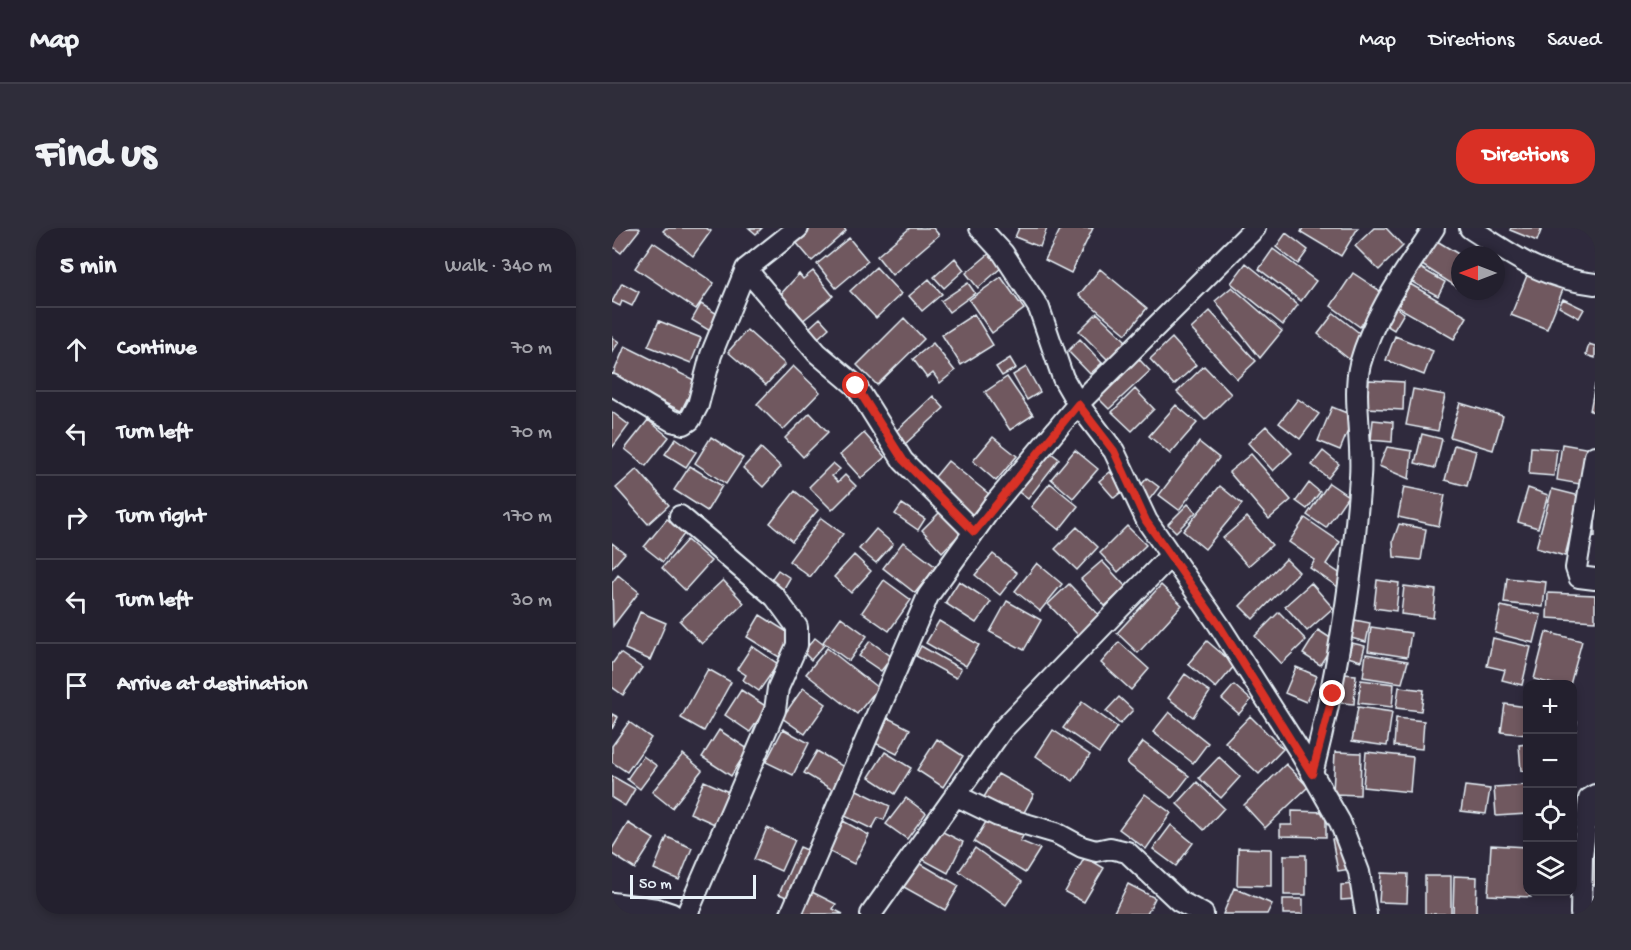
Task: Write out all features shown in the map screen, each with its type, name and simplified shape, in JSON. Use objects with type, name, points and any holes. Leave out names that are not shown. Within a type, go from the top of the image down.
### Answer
[{"type":"street","points":[[612,385],[672,421],[684,424],[690,420],[698,405],[711,355],[746,269],[798,228]]},
{"type":"street","points":[[980,228],[1004,253],[1039,308],[1063,378],[1078,404],[1114,451],[1146,521],[1219,625],[1340,822],[1359,872],[1366,914]]},
{"type":"street","points":[[791,914],[928,596],[974,532],[1078,404],[1255,228]]},
{"type":"street","points":[[1312,774],[1333,694],[1349,592],[1360,475],[1360,366],[1377,316],[1434,228]]},
{"type":"street","points":[[1470,228],[1530,267],[1579,282],[1595,284]]},
{"type":"street","points":[[746,269],[817,352],[856,386],[903,460],[974,532]]},
{"type":"street","points":[[1595,456],[1576,568],[1580,577],[1595,579]]},
{"type":"street","points":[[680,516],[775,597],[796,627],[797,645],[778,688],[775,710],[687,914]]},
{"type":"street","points":[[871,914],[1002,730],[1170,556]]},
{"type":"street","points":[[956,795],[998,816],[1056,833],[1082,847],[1096,851],[1110,848],[1127,852],[1179,901],[1203,914]]},
{"type":"street","points":[[1581,914],[1585,824],[1589,799],[1595,795]]},
{"type":"street","points":[[612,903],[657,909],[672,914]]},
{"type":"building","points":[[612,228],[640,229],[621,253],[612,246]]},
{"type":"building","points":[[666,228],[706,228],[711,231],[693,256],[663,231]]},
{"type":"building","points":[[749,228],[762,228],[756,234]]},
{"type":"building","points":[[810,228],[844,228],[846,231],[812,261],[795,241]]},
{"type":"building","points":[[910,228],[933,228],[939,235],[892,275],[877,256]]},
{"type":"building","points":[[1019,228],[1047,228],[1040,247],[1015,237]]},
{"type":"building","points":[[1061,228],[1093,228],[1071,273],[1045,260]]},
{"type":"building","points":[[1303,228],[1358,228],[1341,256],[1301,232]]},
{"type":"building","points":[[1374,228],[1386,228],[1403,246],[1379,270],[1355,246]]},
{"type":"building","points":[[1511,228],[1542,228],[1537,241],[1510,230]]},
{"type":"building","points":[[1286,233],[1308,250],[1298,264],[1276,247]]},
{"type":"building","points":[[849,238],[868,261],[836,288],[817,264]]},
{"type":"building","points":[[1437,241],[1451,250],[1451,283],[1422,265]]},
{"type":"building","points":[[653,242],[714,283],[696,309],[635,268]]},
{"type":"building","points":[[1273,249],[1316,281],[1301,301],[1259,269]]},
{"type":"building","points":[[990,253],[1002,267],[978,288],[966,273]]},
{"type":"building","points":[[955,258],[964,270],[944,288],[934,277]]},
{"type":"building","points":[[1246,263],[1298,305],[1283,325],[1231,283]]},
{"type":"building","points":[[876,267],[901,294],[876,318],[850,291]]},
{"type":"building","points":[[1419,267],[1445,282],[1438,296],[1412,282]]},
{"type":"building","points":[[1100,269],[1147,308],[1126,334],[1079,295]]},
{"type":"building","points":[[813,271],[833,296],[801,322],[779,296],[799,274],[803,279]]},
{"type":"building","points":[[1353,273],[1383,293],[1360,327],[1331,306]]},
{"type":"building","points":[[1528,273],[1564,287],[1547,329],[1511,315]]},
{"type":"building","points":[[1001,277],[1024,309],[992,333],[969,300]]},
{"type":"building","points":[[929,279],[942,294],[922,311],[909,296]]},
{"type":"building","points":[[622,283],[639,292],[632,306],[622,301],[620,306],[612,302]]},
{"type":"building","points":[[968,283],[975,293],[949,312],[941,301]]},
{"type":"building","points":[[1410,284],[1467,317],[1454,339],[1398,307]]},
{"type":"building","points":[[1232,287],[1282,331],[1260,358],[1215,301]]},
{"type":"building","points":[[1563,299],[1584,309],[1579,318],[1559,307]]},
{"type":"building","points":[[701,304],[719,315],[710,331],[692,320]]},
{"type":"building","points":[[1392,305],[1404,313],[1394,330],[1381,322]]},
{"type":"building","points":[[1210,311],[1256,361],[1237,379],[1191,329]]},
{"type":"building","points":[[1097,313],[1128,343],[1109,361],[1079,331]]},
{"type":"building","points":[[1334,313],[1367,339],[1350,360],[1318,334]]},
{"type":"building","points":[[974,314],[993,345],[961,365],[942,335]]},
{"type":"building","points":[[820,318],[829,328],[818,338],[809,328]]},
{"type":"building","points":[[904,318],[924,339],[877,385],[857,365]]},
{"type":"building","points":[[659,321],[701,338],[691,363],[648,346]]},
{"type":"building","points":[[747,330],[785,364],[766,385],[728,352]]},
{"type":"building","points":[[1395,336],[1433,351],[1424,375],[1386,360]]},
{"type":"building","points":[[612,337],[619,342],[612,352]]},
{"type":"building","points":[[1172,338],[1196,365],[1174,385],[1150,359]]},
{"type":"building","points":[[1080,339],[1102,363],[1090,374],[1068,351]]},
{"type":"building","points":[[933,343],[955,371],[940,383],[933,373],[927,378],[913,359]]},
{"type":"building","points":[[1589,344],[1595,346],[1595,358],[1586,355]]},
{"type":"building","points":[[625,346],[696,381],[681,411],[612,377]]},
{"type":"building","points":[[1010,358],[1016,368],[1002,376],[996,367]]},
{"type":"building","points":[[1138,358],[1150,371],[1109,409],[1097,397]]},
{"type":"building","points":[[793,366],[820,392],[783,430],[757,404]]},
{"type":"building","points":[[1204,366],[1231,394],[1205,420],[1177,392]]},
{"type":"building","points":[[1026,367],[1040,392],[1027,400],[1013,375]]},
{"type":"building","points":[[1007,377],[1033,415],[1010,430],[985,392]]},
{"type":"building","points":[[1369,380],[1404,382],[1403,410],[1367,408]]},
{"type":"building","points":[[1595,384],[1595,412],[1590,411]]},
{"type":"building","points":[[1135,389],[1154,409],[1132,431],[1112,412]]},
{"type":"building","points":[[1413,389],[1445,395],[1438,431],[1406,425]]},
{"type":"building","points":[[933,396],[944,408],[904,445],[893,434]]},
{"type":"building","points":[[1298,399],[1319,414],[1300,439],[1279,423]]},
{"type":"building","points":[[1460,403],[1503,416],[1493,450],[1450,437]]},
{"type":"building","points":[[1176,405],[1197,423],[1170,454],[1149,436]]},
{"type":"building","points":[[1332,407],[1354,416],[1340,450],[1318,441]]},
{"type":"building","points":[[612,412],[629,425],[612,448]]},
{"type":"building","points":[[810,413],[828,432],[803,457],[785,438]]},
{"type":"building","points":[[648,420],[669,437],[646,466],[625,449]]},
{"type":"building","points":[[1373,420],[1393,422],[1392,442],[1371,440]]},
{"type":"building","points":[[1266,426],[1292,453],[1273,471],[1248,443]]},
{"type":"building","points":[[864,433],[885,457],[861,478],[840,455]]},
{"type":"building","points":[[1422,434],[1442,439],[1435,468],[1415,463]]},
{"type":"building","points":[[711,437],[743,458],[726,484],[695,463]]},
{"type":"building","points":[[993,437],[1017,456],[996,481],[973,461]]},
{"type":"building","points":[[676,438],[696,452],[686,467],[665,454]]},
{"type":"building","points":[[1199,442],[1219,458],[1179,510],[1159,495]]},
{"type":"building","points":[[1562,444],[1591,449],[1585,485],[1557,480]]},
{"type":"building","points":[[1454,445],[1476,451],[1467,486],[1445,480]]},
{"type":"building","points":[[1387,447],[1412,451],[1409,479],[1379,466]]},
{"type":"building","points":[[1531,447],[1557,449],[1554,476],[1529,474]]},
{"type":"building","points":[[761,448],[781,467],[763,487],[743,468]]},
{"type":"building","points":[[1047,450],[1059,459],[1028,499],[1016,490]]},
{"type":"building","points":[[1075,450],[1098,469],[1073,498],[1051,479]]},
{"type":"building","points":[[1323,451],[1339,464],[1328,478],[1312,465]]},
{"type":"building","points":[[1251,454],[1291,500],[1269,519],[1229,472]]},
{"type":"building","points":[[948,461],[989,494],[971,516],[930,483]]},
{"type":"building","points":[[833,463],[840,469],[832,476],[838,482],[845,475],[856,486],[832,510],[809,487]]},
{"type":"building","points":[[690,466],[722,486],[707,511],[674,490]]},
{"type":"building","points":[[637,469],[669,505],[648,524],[616,488]]},
{"type":"building","points":[[1110,472],[1125,489],[1114,498],[1099,481]]},
{"type":"building","points":[[1147,478],[1159,487],[1149,500],[1137,490]]},
{"type":"building","points":[[1050,483],[1078,506],[1059,530],[1031,507]]},
{"type":"building","points":[[1309,483],[1320,492],[1307,509],[1296,501]]},
{"type":"building","points":[[1329,483],[1348,496],[1326,528],[1307,515]]},
{"type":"building","points":[[1220,486],[1242,504],[1205,549],[1183,531]]},
{"type":"building","points":[[1404,487],[1445,495],[1439,526],[1398,517]]},
{"type":"building","points":[[1528,488],[1548,495],[1538,528],[1518,522]]},
{"type":"building","points":[[1552,489],[1580,496],[1565,556],[1536,548]]},
{"type":"building","points":[[795,491],[818,510],[792,541],[770,523]]},
{"type":"building","points":[[902,504],[925,519],[918,530],[895,514]]},
{"type":"building","points":[[1188,504],[1196,512],[1176,532],[1168,524]]},
{"type":"building","points":[[943,509],[964,530],[942,552],[922,530]]},
{"type":"building","points":[[1595,514],[1595,537],[1590,535]]},
{"type":"building","points":[[1247,517],[1272,545],[1248,566],[1223,538]]},
{"type":"building","points":[[821,518],[843,534],[810,577],[789,561]]},
{"type":"building","points":[[1305,518],[1340,542],[1326,564],[1345,577],[1338,587],[1310,568],[1315,560],[1289,542]]},
{"type":"building","points":[[667,519],[685,533],[663,562],[644,547]]},
{"type":"building","points":[[1399,524],[1426,529],[1421,560],[1394,557],[1393,541]]},
{"type":"building","points":[[1127,526],[1146,545],[1118,572],[1100,553]]},
{"type":"building","points":[[1077,527],[1098,547],[1077,570],[1055,549]]},
{"type":"building","points":[[876,529],[893,544],[876,563],[859,549]]},
{"type":"building","points":[[687,540],[711,561],[685,590],[662,568]]},
{"type":"building","points":[[903,542],[936,567],[915,593],[883,568]]},
{"type":"building","points":[[612,543],[625,553],[612,568]]},
{"type":"building","points":[[993,554],[1017,573],[1000,595],[975,575]]},
{"type":"building","points":[[854,555],[871,571],[851,593],[834,577]]},
{"type":"building","points":[[1286,559],[1299,572],[1253,619],[1240,606]]},
{"type":"building","points":[[1102,561],[1126,587],[1105,606],[1081,579]]},
{"type":"building","points":[[1037,563],[1062,584],[1040,611],[1015,591]]},
{"type":"building","points":[[778,570],[790,578],[783,590],[770,581]]},
{"type":"building","points":[[618,575],[639,592],[613,626],[612,583]]},
{"type":"building","points":[[1507,578],[1546,582],[1543,607],[1504,603]]},
{"type":"building","points":[[723,580],[744,603],[702,644],[680,621]]},
{"type":"building","points":[[884,580],[911,600],[889,631],[862,612]]},
{"type":"building","points":[[1377,580],[1399,583],[1396,611],[1374,608]]},
{"type":"building","points":[[959,581],[991,602],[976,623],[945,603]]},
{"type":"building","points":[[1311,583],[1333,608],[1307,631],[1285,606]]},
{"type":"building","points":[[1069,584],[1099,615],[1079,636],[1048,604]]},
{"type":"building","points":[[1161,585],[1182,605],[1138,653],[1117,633]]},
{"type":"building","points":[[1404,586],[1436,590],[1433,618],[1401,614]]},
{"type":"building","points":[[1548,593],[1595,595],[1595,621],[1547,618]]},
{"type":"building","points":[[1007,601],[1041,620],[1024,650],[990,632]]},
{"type":"building","points":[[1501,606],[1541,615],[1534,643],[1495,633]]},
{"type":"building","points":[[640,612],[666,623],[650,660],[625,649]]},
{"type":"building","points":[[1279,612],[1306,640],[1281,664],[1255,636]]},
{"type":"building","points":[[760,615],[792,635],[779,657],[747,637]]},
{"type":"building","points":[[841,617],[867,636],[849,661],[823,642]]},
{"type":"building","points":[[1355,620],[1370,623],[1366,642],[1351,638]]},
{"type":"building","points":[[939,621],[979,645],[966,666],[926,643]]},
{"type":"building","points":[[1371,627],[1411,633],[1407,657],[1368,651]]},
{"type":"building","points":[[1318,630],[1335,641],[1320,665],[1303,654]]},
{"type":"building","points":[[1546,632],[1582,641],[1571,680],[1534,679]]},
{"type":"building","points":[[815,638],[824,645],[811,660],[803,652]]},
{"type":"building","points":[[1493,638],[1531,647],[1522,685],[1502,680],[1505,670],[1487,666]]},
{"type":"building","points":[[870,641],[892,657],[881,671],[859,656]]},
{"type":"building","points":[[1207,641],[1235,665],[1216,688],[1188,664]]},
{"type":"building","points":[[1119,642],[1149,669],[1131,690],[1101,663]]},
{"type":"building","points":[[1352,643],[1365,646],[1361,661],[1348,657]]},
{"type":"building","points":[[752,646],[778,664],[759,691],[743,680],[746,675],[737,669]]},
{"type":"building","points":[[921,646],[961,669],[956,678],[916,656]]},
{"type":"building","points":[[827,648],[878,688],[857,714],[806,674]]},
{"type":"building","points":[[620,653],[642,668],[623,695],[612,687],[612,664]]},
{"type":"building","points":[[1366,654],[1408,661],[1402,683],[1363,677]]},
{"type":"building","points":[[1296,667],[1317,676],[1306,702],[1285,693]]},
{"type":"building","points":[[708,669],[731,682],[704,731],[681,718]]},
{"type":"building","points":[[1185,674],[1210,692],[1193,717],[1168,698]]},
{"type":"building","points":[[1343,674],[1356,675],[1354,704],[1341,703]]},
{"type":"building","points":[[1361,680],[1394,684],[1392,707],[1358,703]]},
{"type":"building","points":[[1234,685],[1251,700],[1239,714],[1222,699]]},
{"type":"building","points":[[1399,687],[1424,690],[1421,711],[1396,708]]},
{"type":"building","points":[[803,688],[826,704],[805,734],[782,718]]},
{"type":"building","points":[[741,690],[767,707],[750,732],[725,715]]},
{"type":"building","points":[[1119,697],[1133,710],[1120,724],[1106,711]]},
{"type":"building","points":[[1082,702],[1117,727],[1099,753],[1063,728]]},
{"type":"building","points":[[1505,704],[1523,706],[1523,735],[1501,732]]},
{"type":"building","points":[[1358,707],[1392,712],[1387,746],[1352,741]]},
{"type":"building","points":[[1169,712],[1208,743],[1193,763],[1153,732]]},
{"type":"building","points":[[612,714],[618,717],[612,729]]},
{"type":"building","points":[[1250,716],[1283,749],[1259,774],[1225,742]]},
{"type":"building","points":[[888,718],[910,729],[897,754],[875,743]]},
{"type":"building","points":[[1396,718],[1424,721],[1422,749],[1394,746]]},
{"type":"building","points":[[629,722],[651,738],[627,772],[612,762],[612,746]]},
{"type":"building","points":[[783,729],[809,743],[793,775],[766,762]]},
{"type":"building","points":[[719,730],[748,749],[731,776],[702,757]]},
{"type":"building","points":[[1053,730],[1090,755],[1073,781],[1036,756]]},
{"type":"building","points":[[937,739],[963,756],[943,787],[917,770]]},
{"type":"building","points":[[1143,742],[1189,776],[1172,798],[1127,763]]},
{"type":"building","points":[[1523,744],[1523,771],[1521,771],[1519,745]]},
{"type":"building","points":[[817,751],[849,770],[836,792],[804,773]]},
{"type":"building","points":[[885,752],[911,768],[895,794],[869,777]]},
{"type":"building","points":[[1335,752],[1361,753],[1360,795],[1333,794]]},
{"type":"building","points":[[1366,752],[1413,757],[1410,792],[1363,787]]},
{"type":"building","points":[[683,754],[702,770],[672,808],[652,792]]},
{"type":"building","points":[[643,756],[657,766],[640,789],[627,779]]},
{"type":"building","points":[[1219,757],[1240,777],[1221,798],[1199,778]]},
{"type":"building","points":[[1286,764],[1308,787],[1265,828],[1244,805]]},
{"type":"building","points":[[998,774],[1034,794],[1021,818],[984,797]]},
{"type":"building","points":[[612,776],[635,789],[625,806],[612,798]]},
{"type":"building","points":[[704,781],[733,794],[719,826],[690,813]]},
{"type":"building","points":[[1197,782],[1224,808],[1204,830],[1177,804]]},
{"type":"building","points":[[1523,785],[1523,814],[1496,816],[1494,787]]},
{"type":"building","points":[[1465,786],[1490,789],[1486,814],[1461,811]]},
{"type":"building","points":[[857,790],[890,806],[884,820],[878,818],[872,829],[845,816]]},
{"type":"building","points":[[1145,794],[1171,813],[1146,849],[1119,829]]},
{"type":"building","points":[[906,798],[926,813],[907,839],[886,824]]},
{"type":"building","points":[[1292,811],[1326,812],[1326,837],[1280,836],[1280,825],[1292,825]]},
{"type":"building","points":[[990,815],[1023,836],[1020,841],[1040,849],[1025,873],[974,842]]},
{"type":"building","points":[[843,821],[869,835],[854,864],[828,851]]},
{"type":"building","points":[[628,823],[654,839],[635,869],[612,854],[612,849]]},
{"type":"building","points":[[1171,825],[1193,843],[1176,866],[1153,849]]},
{"type":"building","points":[[767,828],[795,840],[781,871],[754,859]]},
{"type":"building","points":[[937,829],[963,842],[948,873],[922,859]]},
{"type":"building","points":[[1345,836],[1351,869],[1338,871],[1332,839]]},
{"type":"building","points":[[667,837],[692,848],[679,880],[654,869]]},
{"type":"building","points":[[1491,845],[1523,847],[1523,896],[1531,897],[1488,895]]},
{"type":"building","points":[[800,847],[814,853],[794,900],[779,894]]},
{"type":"building","points":[[975,848],[1022,882],[1006,905],[959,871]]},
{"type":"building","points":[[1238,848],[1271,849],[1271,886],[1237,885]]},
{"type":"building","points":[[1591,852],[1595,853],[1595,885],[1587,885]]},
{"type":"building","points":[[1284,855],[1306,855],[1306,895],[1284,895]]},
{"type":"building","points":[[1085,857],[1104,868],[1084,902],[1065,892]]},
{"type":"building","points":[[916,861],[959,886],[945,910],[902,886]]},
{"type":"building","points":[[1381,873],[1408,874],[1407,903],[1379,902]]},
{"type":"building","points":[[1425,876],[1451,876],[1451,914],[1425,914]]},
{"type":"building","points":[[1454,876],[1477,877],[1476,914],[1453,914]]},
{"type":"building","points":[[1128,884],[1155,898],[1147,914],[1113,914]]},
{"type":"building","points":[[1355,884],[1355,899],[1341,900],[1341,885]]},
{"type":"building","points":[[1234,888],[1272,904],[1267,914],[1223,914]]},
{"type":"building","points":[[812,892],[836,904],[833,909],[843,914],[801,914]]},
{"type":"building","points":[[1283,899],[1303,899],[1303,914],[1283,914]]},
{"type":"route","points":[[856,386],[903,460],[974,532],[1078,404],[1114,451],[1146,521],[1219,625],[1312,774],[1333,694]]}]
